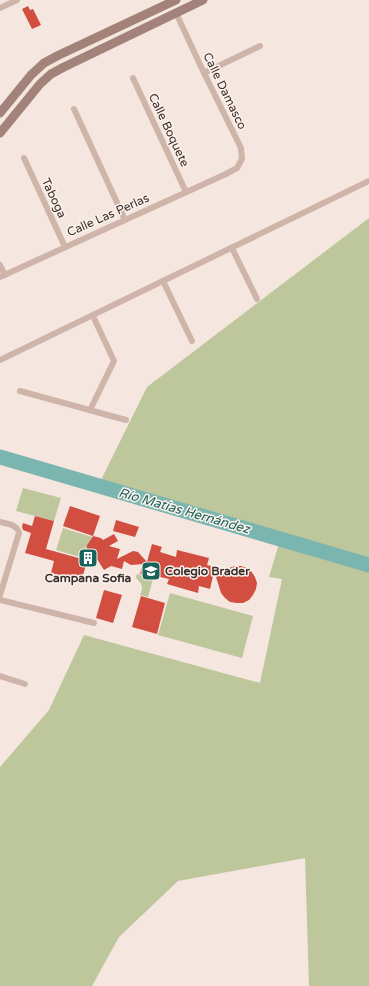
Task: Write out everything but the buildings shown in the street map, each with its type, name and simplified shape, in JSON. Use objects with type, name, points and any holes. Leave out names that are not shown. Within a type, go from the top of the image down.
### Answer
[{"type":"main road","points":[[0,113],[31,75],[58,55],[176,0]]},
{"type":"main road","points":[[176,13],[180,0]]},
{"type":"main road","points":[[0,133],[40,84],[51,74],[203,0]]},
{"type":"main road","points":[[159,8],[176,13]]},
{"type":"street","points":[[0,8],[17,0]]},
{"type":"street","name":"Calle Damasco","points":[[176,13],[241,148],[242,159],[237,168],[226,174]]},
{"type":"street","points":[[204,73],[260,46]]},
{"type":"street","name":"Calle Boquete","points":[[133,78],[186,192]]},
{"type":"street","points":[[74,109],[125,220]]},
{"type":"street","name":"Taboga","points":[[24,158],[65,247]]},
{"type":"street","name":"Calle Las Perlas","points":[[2,276],[226,174]]},
{"type":"street","points":[[0,360],[369,181]]},
{"type":"street","points":[[232,248],[257,299]]},
{"type":"street","points":[[0,265],[2,276]]},
{"type":"street","points":[[163,281],[192,341]]},
{"type":"street","points":[[90,410],[114,361],[93,316]]},
{"type":"street","points":[[20,391],[126,420]]},
{"type":"street","points":[[0,522],[16,526],[19,533],[0,595]]},
{"type":"street","points":[[0,600],[94,623]]},
{"type":"street","points":[[0,676],[25,684]]},
{"type":"green space","points":[[369,218],[369,986],[309,986],[305,858],[178,881],[119,937],[92,986],[0,986],[0,767],[49,710],[84,635],[260,683],[282,579],[269,577],[281,537],[99,484],[147,387]]},
{"type":"green space","points":[[23,488],[61,498],[54,521],[16,511]]},
{"type":"green space","points":[[63,528],[92,537],[87,545],[89,552],[87,559],[56,550]]},
{"type":"green space","points":[[137,574],[153,579],[148,597],[140,595],[142,587],[136,578]]},
{"type":"green space","points":[[170,593],[253,616],[242,658],[158,635]]},
{"type":"waterway","name":"Río Matías Hernández","points":[[0,457],[369,565]]},
{"type":"place","name":"Campana Sofia","points":[[88,558]]},
{"type":"place","name":"Colegio Brader","points":[[151,571]]}]
